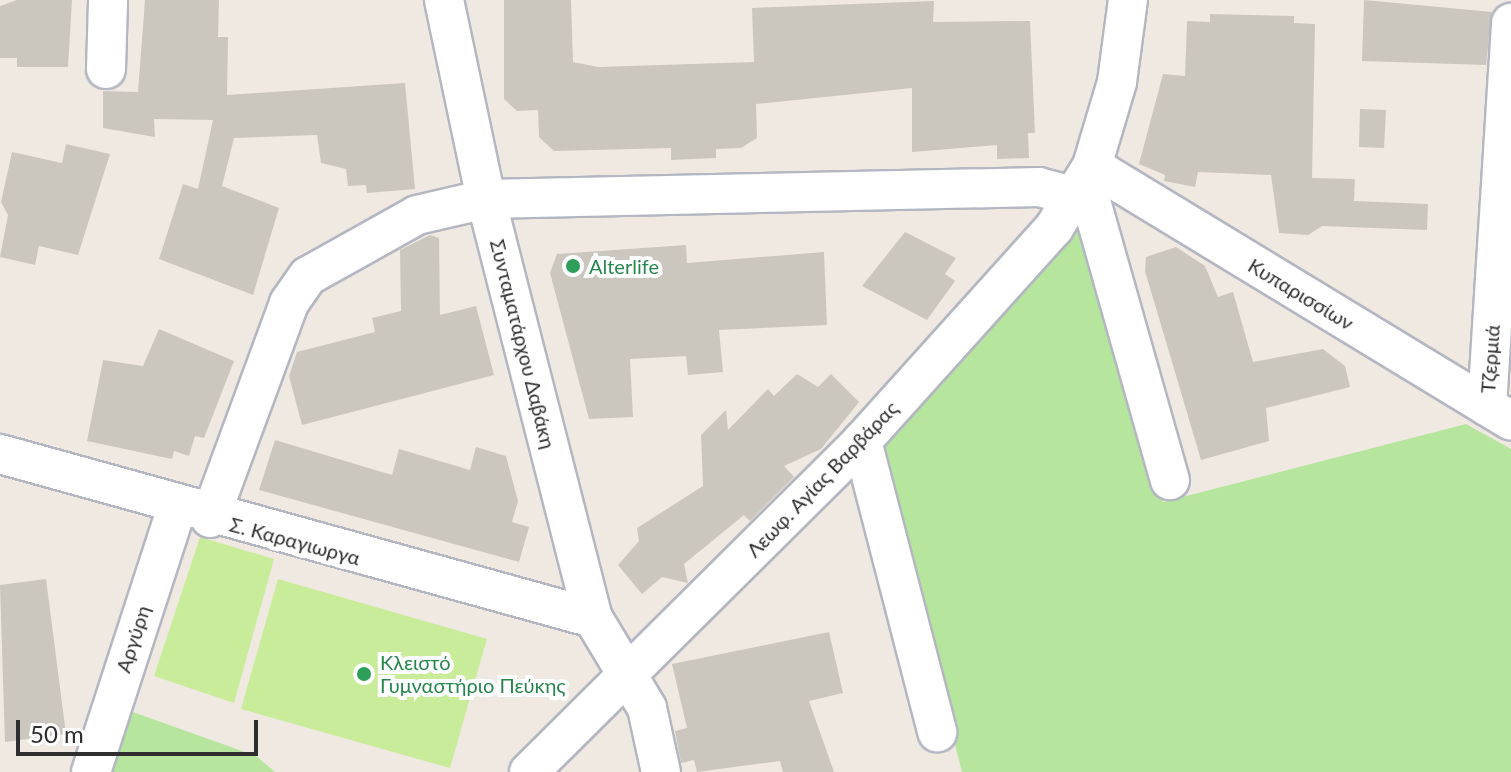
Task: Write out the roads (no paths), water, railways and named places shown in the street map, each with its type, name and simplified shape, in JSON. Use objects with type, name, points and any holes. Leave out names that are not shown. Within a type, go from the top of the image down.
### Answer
[{"type":"street","points":[[106,69],[108,0]]},
{"type":"street","name":"Συνταματάρχου Δαβάκη","points":[[444,0],[486,199],[593,618],[647,708],[661,772]]},
{"type":"street","points":[[1128,0],[1117,82],[1085,181],[1170,480]]},
{"type":"street","name":"Τζερμιά","points":[[1499,414],[1511,23]]},
{"type":"street","name":"Κυπαρισσίων","points":[[486,199],[1039,187],[1085,181],[1499,414]]},
{"type":"street","name":"Λεωφ. Αγίας Βαρβάρας","points":[[529,772],[631,677],[862,441],[1085,181]]},
{"type":"street","name":"Αργύρη","points":[[91,772],[194,512],[289,303],[308,276],[417,215],[486,199]]},
{"type":"street","points":[[862,441],[937,732]]},
{"type":"street","name":"Σ. Καραγιωργα","points":[[0,454],[194,512],[593,618]]},
{"type":"place","name":"Alterlife","points":[[573,266]]},
{"type":"place","name":"Κλειστό Γυμναστήριο Πεύκης","points":[[364,674]]}]
